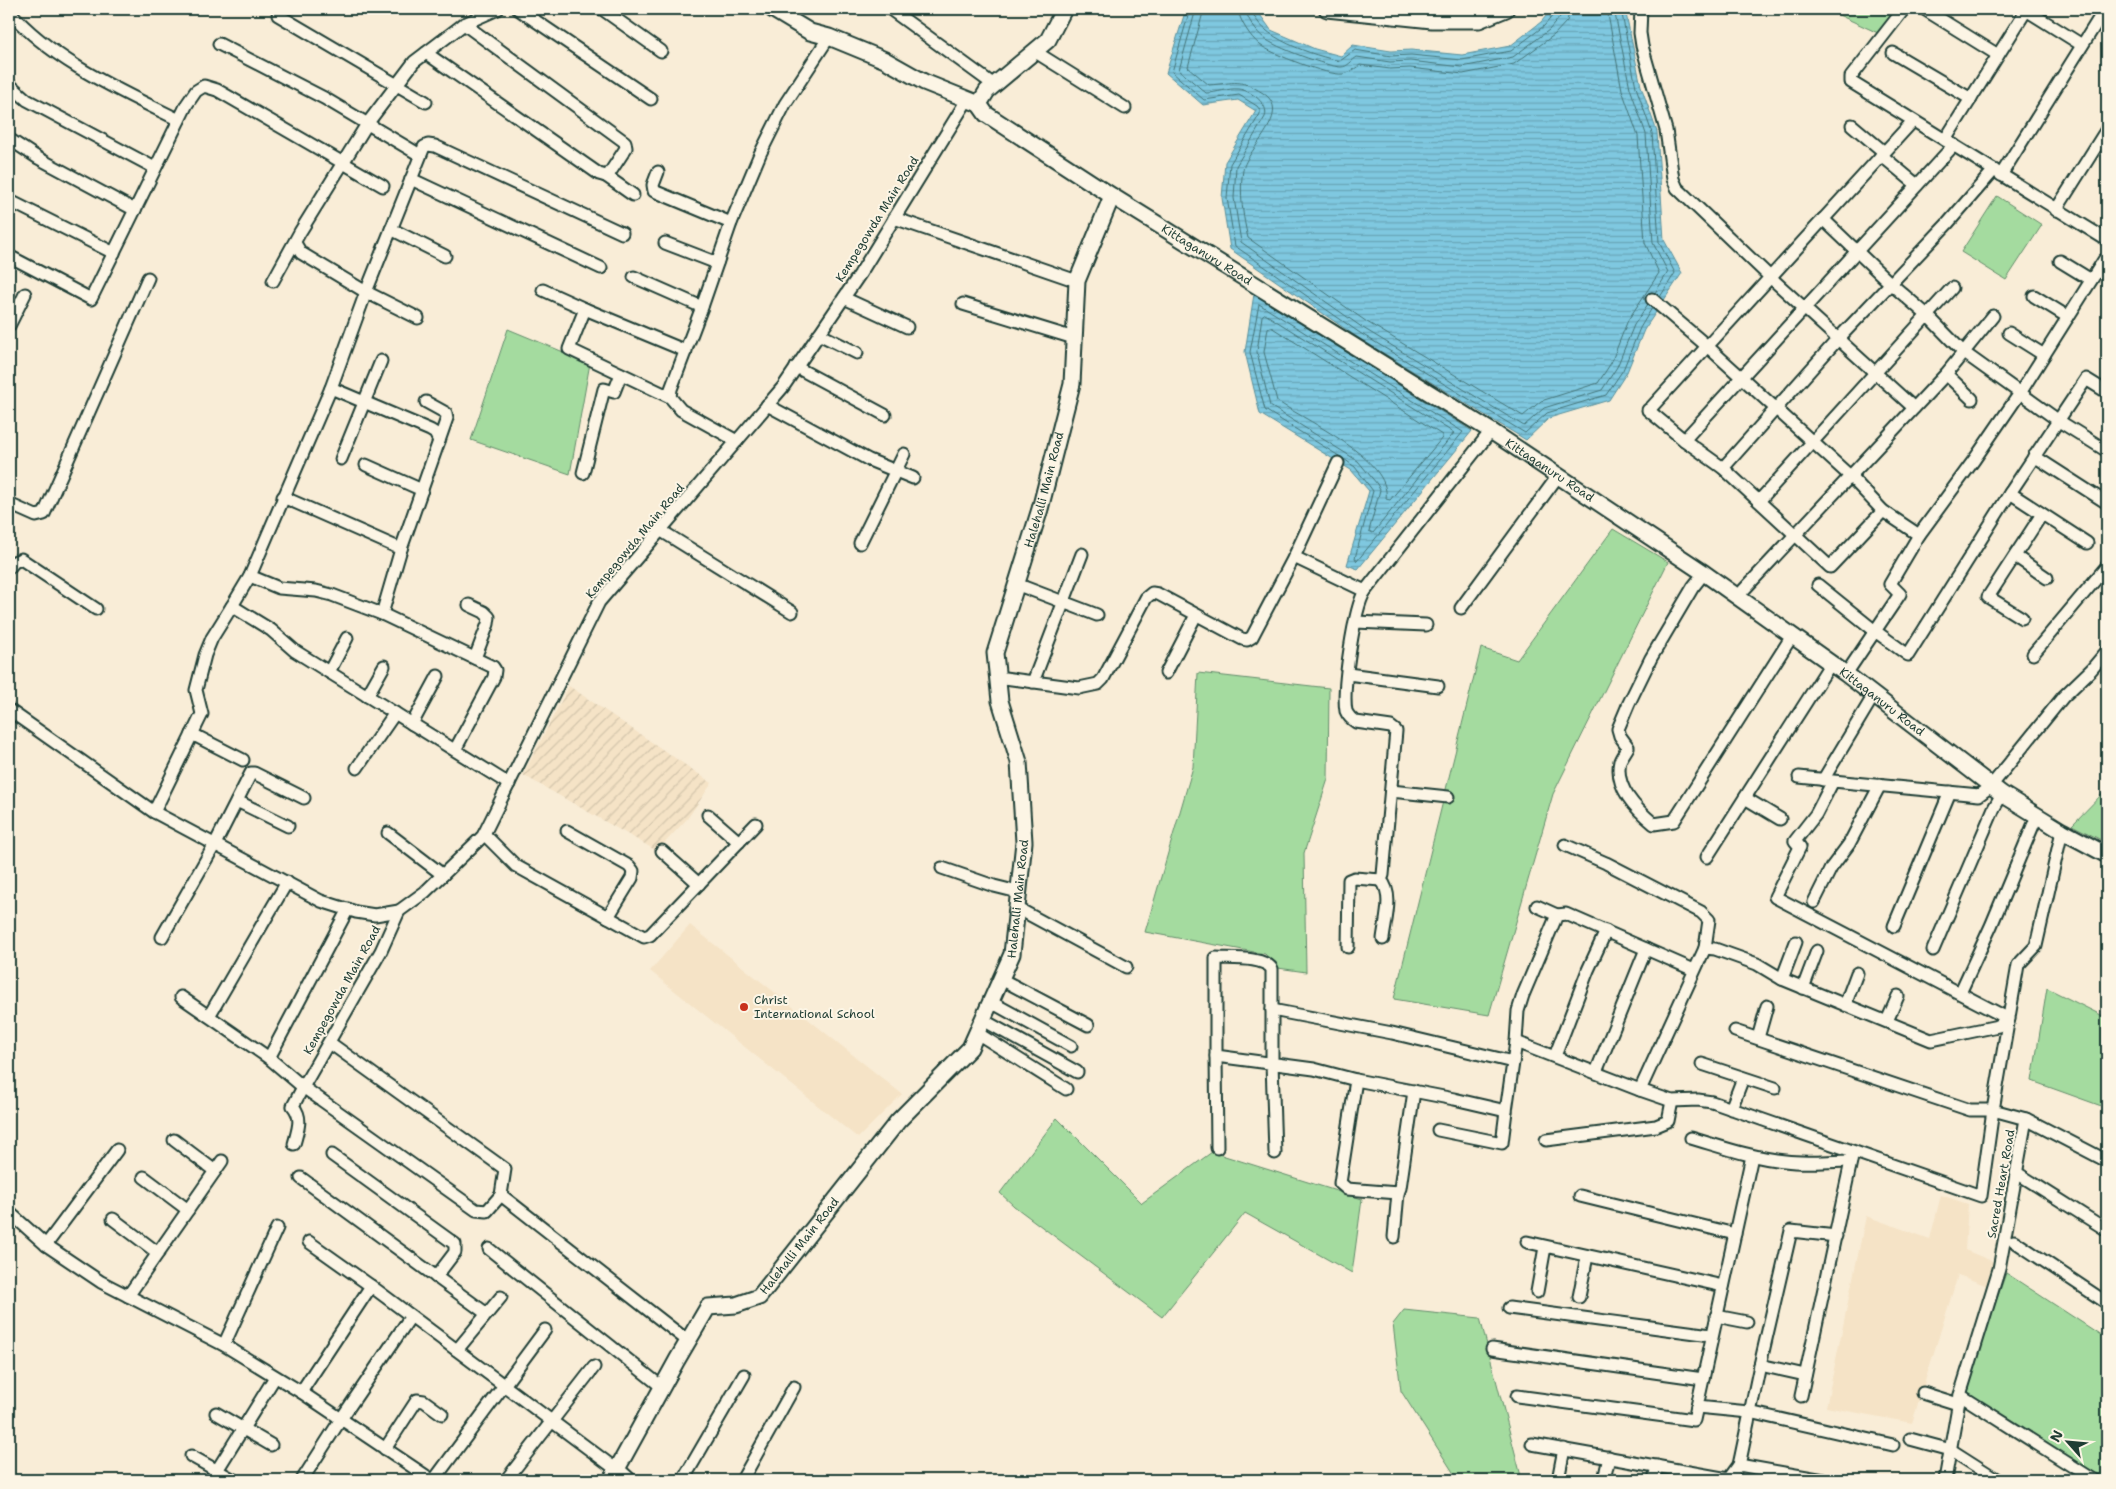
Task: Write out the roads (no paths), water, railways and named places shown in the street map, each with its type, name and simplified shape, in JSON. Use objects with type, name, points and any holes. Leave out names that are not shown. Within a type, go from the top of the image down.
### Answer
[{"type":"main road","points":[[772,9],[810,32],[829,37],[885,60],[924,82],[973,102],[1048,40],[1064,9]]},
{"type":"main road","points":[[1326,9],[1369,11],[1432,20],[1479,20],[1506,9]]},
{"type":"main road","name":"Kittaganuru Road","points":[[973,102],[986,114],[1112,196],[1490,431],[1558,476],[1704,573],[1846,674],[1996,790],[2062,831],[2107,855]]},
{"type":"main road","name":"Halehalli Main Road","points":[[614,1475],[708,1307],[736,1305],[759,1296],[898,1120],[970,1048],[1012,954],[1024,842],[1019,762],[1000,701],[995,653],[1040,508],[1072,384],[1078,281],[1112,196]]},
{"type":"main road","points":[[614,1475],[628,1480]]},
{"type":"street","points":[[273,281],[300,232],[367,124],[414,62],[464,24],[498,9]]},
{"type":"street","points":[[518,9],[651,99]]},
{"type":"street","points":[[602,9],[661,51]]},
{"type":"street","points":[[890,9],[994,85]]},
{"type":"street","points":[[1640,9],[1642,46],[1666,130],[1673,180],[1678,188],[1770,277],[1914,408]]},
{"type":"street","points":[[1904,9],[1850,79],[1854,86],[2107,240]]},
{"type":"street","points":[[1924,9],[1998,55]]},
{"type":"street","points":[[1723,468],[1838,339],[1997,172],[2104,9]]},
{"type":"street","points":[[9,11],[27,32],[87,74],[179,120]]},
{"type":"street","points":[[1684,440],[1917,185],[1950,143],[1971,99],[2022,11],[2082,45]]},
{"type":"street","points":[[278,15],[395,86],[426,102]]},
{"type":"street","points":[[464,24],[625,142],[626,148],[606,176]]},
{"type":"street","points":[[670,397],[731,223],[760,154],[785,104],[829,37]]},
{"type":"street","points":[[219,44],[324,98],[420,155]]},
{"type":"street","points":[[1034,51],[1125,108]]},
{"type":"street","points":[[426,53],[599,174],[606,176],[633,195]]},
{"type":"street","points":[[1893,53],[1971,99]]},
{"type":"street","points":[[9,84],[27,100],[155,168]]},
{"type":"street","points":[[9,256],[91,298],[179,120],[196,90],[204,86],[217,90],[383,186]]},
{"type":"street","name":"Kempegowda Main Road","points":[[294,1144],[300,1120],[298,1112],[292,1106],[330,1043],[381,951],[399,911],[425,892],[484,834],[599,602],[737,441],[796,367],[844,298],[894,218],[973,102]]},
{"type":"street","points":[[1883,511],[1830,567],[1723,468],[1684,440],[1649,410],[1913,121]]},
{"type":"street","points":[[1852,125],[1917,185]]},
{"type":"street","points":[[2056,210],[2107,129]]},
{"type":"street","points":[[9,139],[38,158],[135,210]]},
{"type":"street","points":[[154,812],[202,714],[196,690],[205,655],[212,638],[250,576],[330,388],[420,155],[428,145],[435,146],[622,233]]},
{"type":"street","points":[[658,172],[653,188],[657,193],[731,223]]},
{"type":"street","points":[[411,179],[601,268]]},
{"type":"street","points":[[14,203],[114,253]]},
{"type":"street","points":[[894,218],[1078,281]]},
{"type":"street","points":[[1823,219],[1890,283],[1927,315],[1963,352],[2059,421],[2107,451]]},
{"type":"street","points":[[391,229],[445,256]]},
{"type":"street","points":[[665,243],[717,263]]},
{"type":"street","points":[[295,244],[301,253],[366,292],[418,318]]},
{"type":"street","points":[[1846,674],[1900,594],[1890,584],[1919,535],[2020,393],[2104,260]]},
{"type":"street","points":[[2060,262],[2090,280]]},
{"type":"street","points":[[634,277],[702,307]]},
{"type":"street","points":[[9,504],[36,516],[44,514],[148,278]]},
{"type":"street","points":[[1759,501],[1952,288]]},
{"type":"street","points":[[543,290],[686,351]]},
{"type":"street","points":[[9,326],[25,294]]},
{"type":"street","points":[[2034,296],[2068,317]]},
{"type":"street","points":[[844,298],[907,327]]},
{"type":"street","points":[[1652,299],[1813,442],[1850,476],[1883,511],[1919,535]]},
{"type":"street","points":[[964,304],[1074,338]]},
{"type":"street","points":[[585,309],[569,349],[670,397],[680,410],[737,441]]},
{"type":"street","points":[[1737,597],[1946,374],[1993,316]]},
{"type":"street","points":[[2009,333],[2044,355]]},
{"type":"street","points":[[819,334],[857,353]]},
{"type":"street","points":[[341,460],[380,360]]},
{"type":"street","points":[[796,367],[885,415]]},
{"type":"street","points":[[583,473],[604,389],[614,392],[621,374]]},
{"type":"street","points":[[1946,374],[1972,400]]},
{"type":"street","points":[[1818,585],[1908,655],[2034,456],[2086,379],[2107,392]]},
{"type":"street","points":[[330,388],[430,430],[435,433],[439,440]]},
{"type":"street","points":[[382,614],[401,549],[447,418],[446,413],[426,402]]},
{"type":"street","points":[[767,405],[869,460],[913,478]]},
{"type":"street","points":[[1381,880],[1396,731],[1390,727],[1351,720],[1346,709],[1348,674],[1357,608],[1365,591],[1490,431]]},
{"type":"street","points":[[860,543],[904,454]]},
{"type":"street","points":[[2034,456],[2107,503]]},
{"type":"street","points":[[998,676],[1079,688],[1098,684],[1103,679],[1148,594],[1158,594],[1242,639],[1247,640],[1252,637],[1294,557],[1338,463]]},
{"type":"street","points":[[366,465],[422,490]]},
{"type":"street","points":[[1461,608],[1558,476]]},
{"type":"street","points":[[2010,494],[2087,543]]},
{"type":"street","points":[[283,497],[401,549]]},
{"type":"street","points":[[2022,618],[1988,597],[2042,514]]},
{"type":"street","points":[[660,530],[792,612]]},
{"type":"street","points":[[1033,682],[1082,554]]},
{"type":"street","points":[[2014,556],[2047,578]]},
{"type":"street","points":[[1294,557],[1365,591]]},
{"type":"street","points":[[9,568],[14,562],[21,559],[96,608]]},
{"type":"street","points":[[2033,654],[2107,566]]},
{"type":"street","points":[[1704,573],[1651,658],[1618,729],[1620,736],[1628,747],[1620,760],[1619,779],[1635,808],[1654,824],[1674,821],[1792,636]]},
{"type":"street","points":[[250,576],[279,588],[325,592],[382,614],[494,667],[495,674],[454,750]]},
{"type":"street","points":[[1016,584],[1097,615]]},
{"type":"street","points":[[470,605],[484,612],[489,617],[476,658]]},
{"type":"street","points":[[232,606],[271,630],[295,651],[509,784]]},
{"type":"street","points":[[1166,673],[1196,615]]},
{"type":"street","points":[[1355,622],[1426,624]]},
{"type":"street","points":[[329,672],[346,638]]},
{"type":"street","points":[[1933,950],[1994,808],[1996,790],[2063,698],[2107,651]]},
{"type":"street","points":[[1707,857],[1830,663]]},
{"type":"street","points":[[367,696],[384,666]]},
{"type":"street","points":[[1348,674],[1438,686]]},
{"type":"street","points":[[412,724],[438,676]]},
{"type":"street","points":[[1874,695],[1828,780],[1816,814],[1795,841],[1800,847],[1775,897],[2009,1019]]},
{"type":"street","points":[[9,710],[154,812],[321,900],[375,915],[399,911]]},
{"type":"street","points":[[357,768],[394,713]]},
{"type":"street","points":[[192,734],[243,760]]},
{"type":"street","points":[[162,937],[215,844],[249,775],[254,773],[304,798]]},
{"type":"street","points":[[1800,777],[1979,796],[1996,790]]},
{"type":"street","points":[[1814,902],[1831,868],[1849,844],[1880,785]]},
{"type":"street","points":[[1391,791],[1448,797]]},
{"type":"street","points":[[1894,926],[1950,792]]},
{"type":"street","points":[[1745,798],[1780,819]]},
{"type":"street","points":[[237,801],[288,826]]},
{"type":"street","points":[[708,815],[739,842]]},
{"type":"street","points":[[1960,993],[2037,816]]},
{"type":"street","points":[[484,834],[516,866],[641,936],[647,936],[756,824]]},
{"type":"street","points":[[567,830],[634,870],[632,878],[608,917]]},
{"type":"street","points":[[1516,1042],[1672,1101],[1698,1100],[1731,1109],[1852,1156],[1982,1196],[1993,1110],[2018,965],[2036,946],[2062,831]]},
{"type":"street","points":[[388,833],[443,875]]},
{"type":"street","points":[[1565,845],[1606,863],[1701,912],[1709,920],[1704,948],[1640,1090]]},
{"type":"street","points":[[662,851],[699,884]]},
{"type":"street","points":[[942,868],[994,886],[1018,892]]},
{"type":"street","points":[[1348,947],[1349,880],[1354,878],[1381,880],[1386,886],[1388,896],[1383,939]]},
{"type":"street","points":[[209,1016],[287,882]]},
{"type":"street","points":[[1537,906],[1557,915],[1566,914],[1694,970]]},
{"type":"street","points":[[1017,908],[1126,967]]},
{"type":"street","points":[[269,1058],[348,909]]},
{"type":"street","points":[[1438,1130],[1502,1143],[1516,1042],[1518,1012],[1557,915]]},
{"type":"street","points":[[1554,1056],[1588,970],[1606,931]]},
{"type":"street","points":[[1782,979],[1796,942]]},
{"type":"street","points":[[1704,948],[1715,949],[1757,964],[1782,979],[1931,1040],[1998,1026],[2009,1019]]},
{"type":"street","points":[[1596,1072],[1646,949]]},
{"type":"street","points":[[1803,988],[1817,951]]},
{"type":"street","points":[[1217,1148],[1216,958],[1261,960],[1268,963],[1272,969],[1272,1063],[1275,1153]]},
{"type":"street","points":[[1845,1005],[1856,973]]},
{"type":"street","points":[[1000,979],[1088,1026]]},
{"type":"street","points":[[1887,1021],[1898,996]]},
{"type":"street","points":[[181,997],[269,1058],[303,1087],[476,1210],[487,1211],[500,1195],[504,1169],[330,1043]]},
{"type":"street","points":[[991,1002],[1071,1046]]},
{"type":"street","points":[[1758,1038],[1767,1006]]},
{"type":"street","points":[[1272,1010],[1392,1033],[1513,1062]]},
{"type":"street","points":[[980,1026],[1077,1072]]},
{"type":"street","points":[[980,1026],[1066,1089]]},
{"type":"street","name":"Sacred Heart Road","points":[[1735,1031],[1970,1110],[1993,1110],[2026,1119],[1999,1269],[1959,1399],[1946,1480]]},
{"type":"street","points":[[1216,1056],[1314,1068],[1356,1080],[1506,1111]]},
{"type":"street","points":[[1702,1064],[1775,1088]]},
{"type":"street","points":[[1731,1109],[1743,1078]]},
{"type":"street","points":[[1356,1080],[1340,1183],[1347,1189],[1398,1193]]},
{"type":"street","points":[[1394,1237],[1398,1193],[1414,1091]]},
{"type":"street","points":[[1546,1140],[1656,1126],[1668,1121],[1672,1101]]},
{"type":"street","points":[[2026,1119],[2107,1160]]},
{"type":"street","points":[[1691,1138],[1752,1156],[1788,1162],[1852,1156]]},
{"type":"street","points":[[174,1140],[215,1171]]},
{"type":"street","points":[[46,1245],[117,1150]]},
{"type":"street","points":[[332,1156],[455,1244],[454,1252],[436,1278]]},
{"type":"street","points":[[1517,1396],[1694,1420],[1711,1335],[1752,1156]]},
{"type":"street","points":[[1801,1396],[1852,1156]]},
{"type":"street","points":[[128,1296],[222,1161]]},
{"type":"street","points":[[2016,1173],[2107,1230]]},
{"type":"street","points":[[144,1177],[188,1210]]},
{"type":"street","points":[[300,1178],[487,1314]]},
{"type":"street","points":[[500,1195],[688,1342]]},
{"type":"street","points":[[1580,1196],[1735,1234]]},
{"type":"street","points":[[9,1212],[46,1245],[101,1282],[224,1345],[301,1392],[433,1480],[545,1330]]},
{"type":"street","points":[[113,1219],[158,1252]]},
{"type":"street","points":[[224,1345],[277,1228]]},
{"type":"street","points":[[1532,1444],[1728,1479],[1739,1465],[1791,1231],[1836,1236]]},
{"type":"street","points":[[2014,1241],[2107,1303]]},
{"type":"street","points":[[309,1242],[371,1286],[552,1422],[614,1475]]},
{"type":"street","points":[[1527,1242],[1723,1286]]},
{"type":"street","points":[[1537,1292],[1545,1246]]},
{"type":"street","points":[[489,1249],[662,1387]]},
{"type":"street","points":[[1580,1297],[1587,1256]]},
{"type":"street","points":[[301,1392],[371,1286]]},
{"type":"street","points":[[457,1350],[501,1297]]},
{"type":"street","points":[[1509,1308],[1711,1335]]},
{"type":"street","points":[[302,1480],[410,1316]]},
{"type":"street","points":[[1716,1316],[1747,1322]]},
{"type":"street","points":[[1492,1349],[1703,1379]]},
{"type":"street","points":[[1760,1364],[1805,1375]]},
{"type":"street","points":[[506,1480],[594,1367]]},
{"type":"street","points":[[683,1480],[744,1374]]},
{"type":"street","points":[[214,1476],[275,1377]]},
{"type":"street","points":[[742,1480],[794,1387]]},
{"type":"street","points":[[1924,1393],[1959,1399],[2094,1480]]},
{"type":"street","points":[[385,1449],[416,1400],[424,1400],[442,1414]]},
{"type":"street","points":[[1697,1407],[1750,1412],[1893,1445]]},
{"type":"street","points":[[216,1412],[271,1445]]},
{"type":"street","points":[[1910,1439],[1951,1450],[1998,1480]]},
{"type":"street","points":[[1558,1480],[1564,1450]]},
{"type":"street","points":[[191,1456],[214,1476],[234,1480]]},
{"type":"street","points":[[1604,1480],[1609,1457]]},
{"type":"street","points":[[1739,1465],[1807,1479],[1824,1480]]},
{"type":"street","points":[[1654,1480],[1657,1466]]},
{"type":"water","points":[[1186,9],[1256,9],[1271,30],[1315,49],[1341,56],[1353,45],[1391,51],[1411,50],[1462,55],[1510,46],[1541,22],[1552,9],[1625,9],[1641,86],[1657,132],[1664,240],[1682,273],[1644,330],[1627,372],[1609,400],[1549,418],[1526,440],[1357,337],[1230,249],[1222,198],[1225,162],[1256,111],[1238,100],[1203,105],[1166,73]]},
{"type":"water","points":[[1254,294],[1472,431],[1358,569],[1347,565],[1369,491],[1351,470],[1260,414],[1245,352]]},
{"type":"place","name":"Christ International School","points":[[744,1007]]}]
